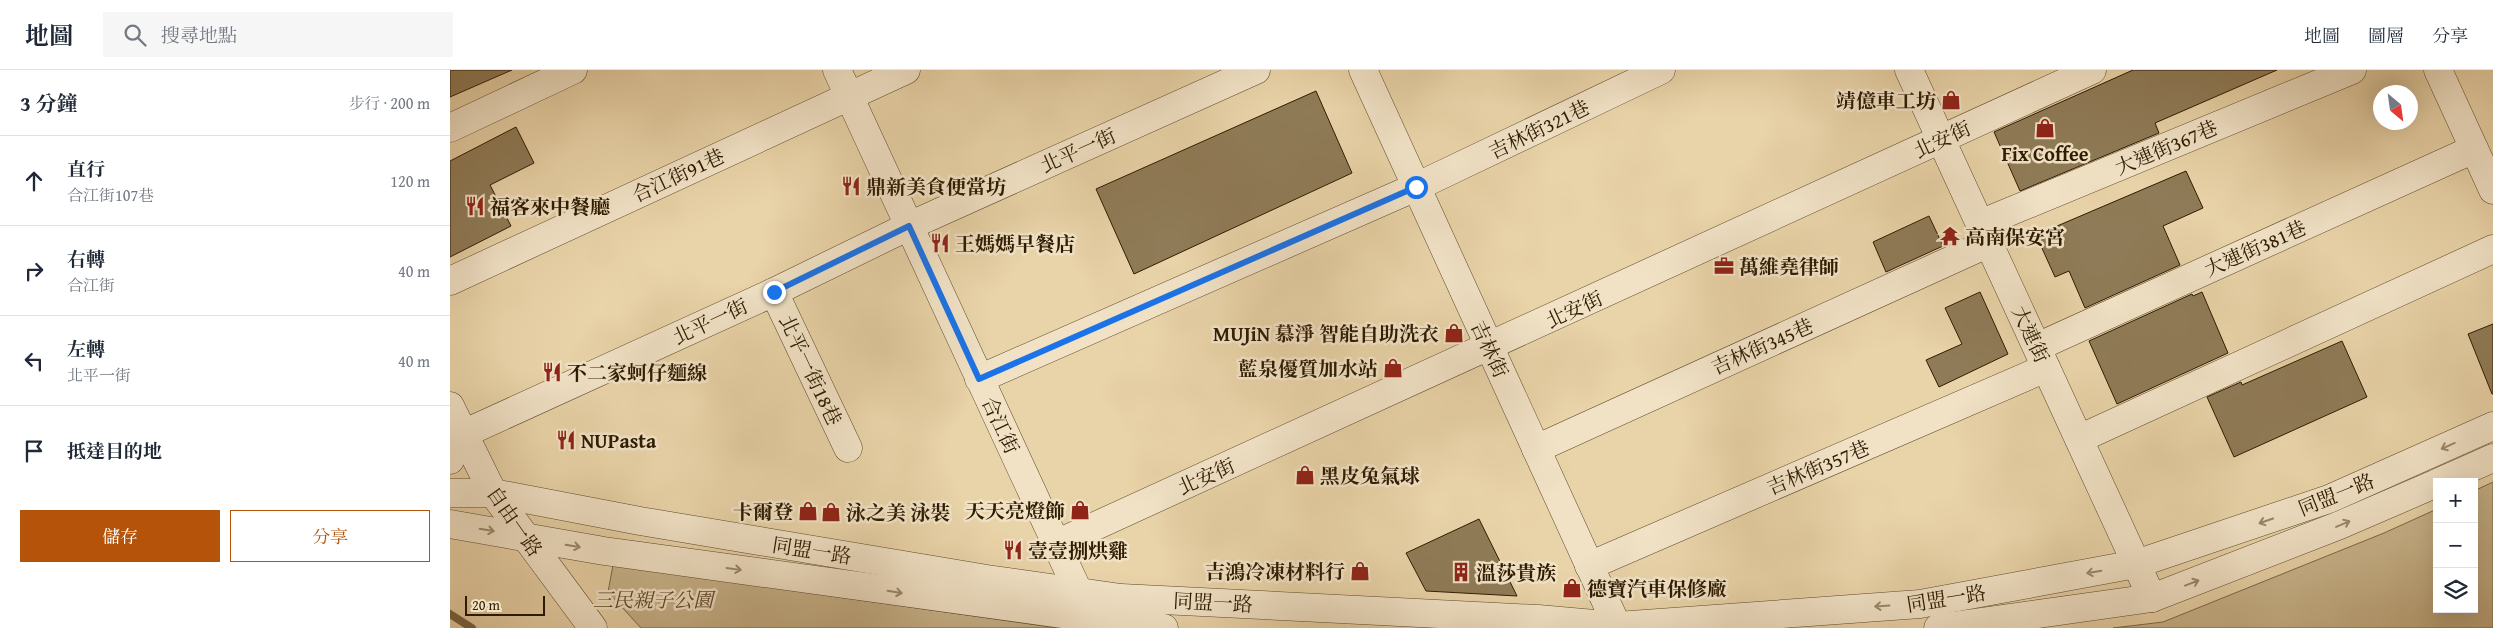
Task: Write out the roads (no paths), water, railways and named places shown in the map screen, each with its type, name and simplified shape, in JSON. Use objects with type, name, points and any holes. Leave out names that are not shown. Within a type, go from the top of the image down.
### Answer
[{"type":"street","points":[[450,128],[573,70]]},
{"type":"street","name":"合江街","points":[[838,70],[1090,617]]},
{"type":"street","name":"合江街91巷","points":[[450,281],[906,70]]},
{"type":"street","name":"北平一街","points":[[463,434],[774,292],[909,226],[1256,70]]},
{"type":"street","name":"吉林街","points":[[1362,70],[1617,627]]},
{"type":"street","name":"吉林街321巷","points":[[979,379],[1416,187],[1661,70]]},
{"type":"street","name":"大連街","points":[[1909,70],[2152,598]]},
{"type":"street","name":"北安街","points":[[1056,544],[1490,348],[2092,70]]},
{"type":"street","name":"大連街367巷","points":[[1985,234],[2352,70]]},
{"type":"street","points":[[2438,70],[2493,190]]},
{"type":"street","name":"大連街381巷","points":[[2042,357],[2474,149]]},
{"type":"street","name":"吉林街345巷","points":[[1536,449],[1985,234]]},
{"type":"street","points":[[2079,440],[2493,249]]},
{"type":"street","name":"北平一街18巷","points":[[774,292],[848,448]]},
{"type":"street","name":"吉林街357巷","points":[[1589,566],[2042,357]]},
{"type":"street","name":"自由一路","points":[[450,406],[493,493],[593,628]]},
{"type":"street","name":"同盟一路","points":[[450,492],[493,493],[640,521],[1121,598],[1538,619],[1617,627],[1920,604],[2136,564],[2329,499],[2493,426]]},
{"type":"street","points":[[450,460],[463,434]]},
{"type":"street","name":"同盟一路","points":[[2447,478],[2493,458]]},
{"type":"street","name":"同盟一路","points":[[1938,628],[2152,598],[2340,525],[2433,484]]},
{"type":"street","name":"同盟一路","points":[[450,524],[604,551],[1164,628]]},
{"type":"waterway","points":[[450,614],[472,628]]},
{"type":"place","name":"靖億車工坊","points":[[1951,100]]},
{"type":"place","name":"Fix Coffee","points":[[2045,128]]},
{"type":"place","name":"鼎新美食便當坊","points":[[851,186]]},
{"type":"place","name":"福客來中餐廳","points":[[475,206]]},
{"type":"place","name":"高南保安宮","points":[[1950,236]]},
{"type":"place","name":"王媽媽早餐店","points":[[940,243]]},
{"type":"place","name":"萬維堯律師","points":[[1724,266]]},
{"type":"place","name":"MUJiN 慕淨 智能自助洗衣","points":[[1454,333]]},
{"type":"place","name":"藍泉優質加水站","points":[[1393,368]]},
{"type":"place","name":"不二家蚵仔麵線","points":[[552,372]]},
{"type":"place","name":"NUPasta","points":[[566,440]]},
{"type":"place","name":"黑皮兔氣球","points":[[1305,475]]},
{"type":"place","name":"天天亮燈飾","points":[[1080,510]]},
{"type":"place","name":"卡爾登","points":[[808,511]]},
{"type":"place","name":"泳之美 泳裝","points":[[831,512]]},
{"type":"place","name":"壹壹捌烘雞","points":[[1013,550]]},
{"type":"place","name":"吉鴻冷凍材料行","points":[[1360,571]]},
{"type":"place","name":"溫莎貴族","points":[[1461,572]]},
{"type":"place","name":"德寶汽車保修廠","points":[[1572,588]]},
{"type":"park label","name":"三民親子公園","points":[[653,599]]}]
